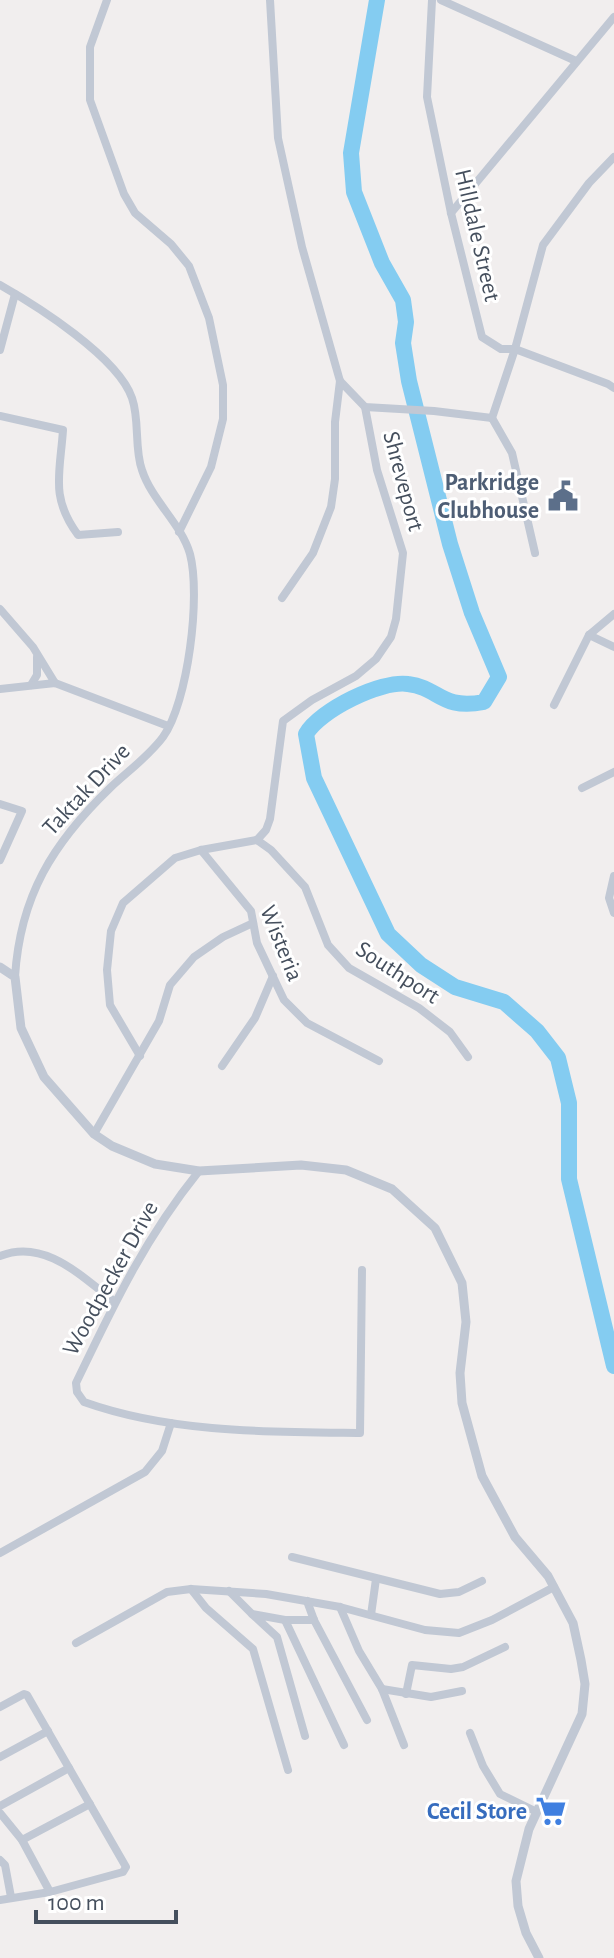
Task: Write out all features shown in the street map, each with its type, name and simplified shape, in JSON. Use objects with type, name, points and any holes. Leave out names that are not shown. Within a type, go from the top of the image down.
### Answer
[{"type":"street","points":[[107,0],[90,47],[90,100],[124,194],[135,213],[171,244],[189,266],[209,318],[223,385],[223,419],[211,467],[179,532]]},
{"type":"street","points":[[270,0],[278,138],[302,247],[340,381],[331,507],[313,553],[282,598]]},
{"type":"street","name":"Hilldale Street","points":[[432,0],[427,97],[451,213],[482,337],[501,349],[515,349],[614,388]]},
{"type":"street","points":[[441,0],[576,61]]},
{"type":"street","points":[[451,213],[614,17]]},
{"type":"street","points":[[535,553],[512,453],[492,418],[515,349],[543,245],[589,183],[614,157]]},
{"type":"street","name":"Taktak Drive","points":[[0,285],[73,333],[114,369],[132,398],[142,470],[190,554],[195,607],[184,678],[163,738],[69,832],[42,871],[21,926],[15,977],[21,1028],[44,1077],[94,1134],[112,1146],[155,1164],[199,1171],[301,1165],[346,1170],[392,1189],[435,1228],[462,1283],[466,1322],[460,1373],[462,1403],[482,1476],[515,1537],[548,1576],[573,1623],[585,1684],[582,1714],[529,1829],[516,1881],[518,1906],[526,1933],[539,1958]]},
{"type":"street","points":[[0,350],[15,294]]},
{"type":"street","points":[[340,381],[365,407],[492,418]]},
{"type":"street","name":"Shreveport","points":[[257,840],[270,819],[283,721],[312,700],[356,676],[376,659],[391,637],[396,619],[403,553],[377,470],[365,407]]},
{"type":"street","points":[[0,416],[63,430],[58,499],[65,518],[78,535],[118,532]]},
{"type":"street","points":[[0,609],[36,652],[55,683]]},
{"type":"street","points":[[554,705],[589,635],[614,614]]},
{"type":"street","points":[[589,635],[614,647]]},
{"type":"street","points":[[31,685],[38,670],[36,652]]},
{"type":"street","points":[[0,689],[55,683],[168,726]]},
{"type":"street","points":[[582,788],[614,772]]},
{"type":"street","points":[[0,804],[22,811],[0,860]]},
{"type":"street","points":[[140,1056],[110,1005],[107,970],[111,931],[123,903],[175,858],[257,840]]},
{"type":"street","name":"Southport","points":[[257,840],[271,850],[305,887],[328,945],[349,968],[419,1008],[450,1032],[468,1057]]},
{"type":"street","name":"Wisteria","points":[[201,850],[251,911],[257,943],[284,1000],[307,1023],[379,1061]]},
{"type":"street","points":[[614,876],[609,898],[614,913]]},
{"type":"street","points":[[94,1134],[159,1021],[170,985],[194,957],[223,937],[253,923]]},
{"type":"street","points":[[0,967],[15,977]]},
{"type":"street","points":[[222,1066],[255,1018],[273,976]]},
{"type":"street","name":"Woodpecker Drive","points":[[171,1423],[90,1404],[79,1397],[76,1383],[115,1302],[167,1211],[199,1171]]},
{"type":"street","points":[[0,1256],[27,1251],[56,1258],[115,1302]]},
{"type":"street","points":[[0,1553],[145,1472],[162,1451],[171,1423],[291,1432],[360,1433],[362,1270]]},
{"type":"street","points":[[292,1557],[440,1594],[459,1592],[482,1581]]},
{"type":"street","points":[[371,1615],[376,1579]]},
{"type":"street","points":[[76,1643],[167,1592],[191,1589],[307,1601],[425,1630],[459,1633],[492,1620],[554,1587]]},
{"type":"street","points":[[191,1589],[206,1608],[253,1649],[288,1770]]},
{"type":"street","points":[[229,1591],[277,1637],[305,1736]]},
{"type":"street","points":[[307,1601],[367,1720]]},
{"type":"street","points":[[340,1607],[359,1651],[382,1689],[404,1745]]},
{"type":"street","points":[[252,1614],[285,1620],[314,1620]]},
{"type":"street","points":[[285,1620],[344,1745]]},
{"type":"street","points":[[406,1694],[412,1665],[451,1669],[463,1667],[505,1647]]},
{"type":"street","points":[[382,1689],[440,1697],[462,1691]]},
{"type":"street","points":[[0,1707],[24,1694],[126,1867],[126,1871],[50,1892],[0,1900]]},
{"type":"street","points":[[0,1757],[48,1731]]},
{"type":"street","points":[[470,1733],[483,1766],[500,1794],[537,1812]]},
{"type":"street","points":[[0,1806],[69,1768]]},
{"type":"street","points":[[22,1840],[90,1804]]},
{"type":"street","points":[[0,1813],[22,1840],[50,1892]]},
{"type":"street","points":[[0,1860],[5,1865],[11,1897]]},
{"type":"waterway","points":[[377,0],[351,153],[354,192],[382,263],[403,300],[406,322],[403,343],[409,381],[450,544],[472,613],[499,677],[484,702],[469,704],[449,701],[419,686],[396,684],[383,687],[337,707],[306,734],[314,778],[388,934],[421,965],[455,987],[504,1002],[537,1031],[558,1058],[569,1103],[569,1179],[614,1366]]},
{"type":"place","name":"Parkridge Clubhouse","points":[[563,496]]},
{"type":"place","name":"Cecil Store","points":[[551,1811]]}]
